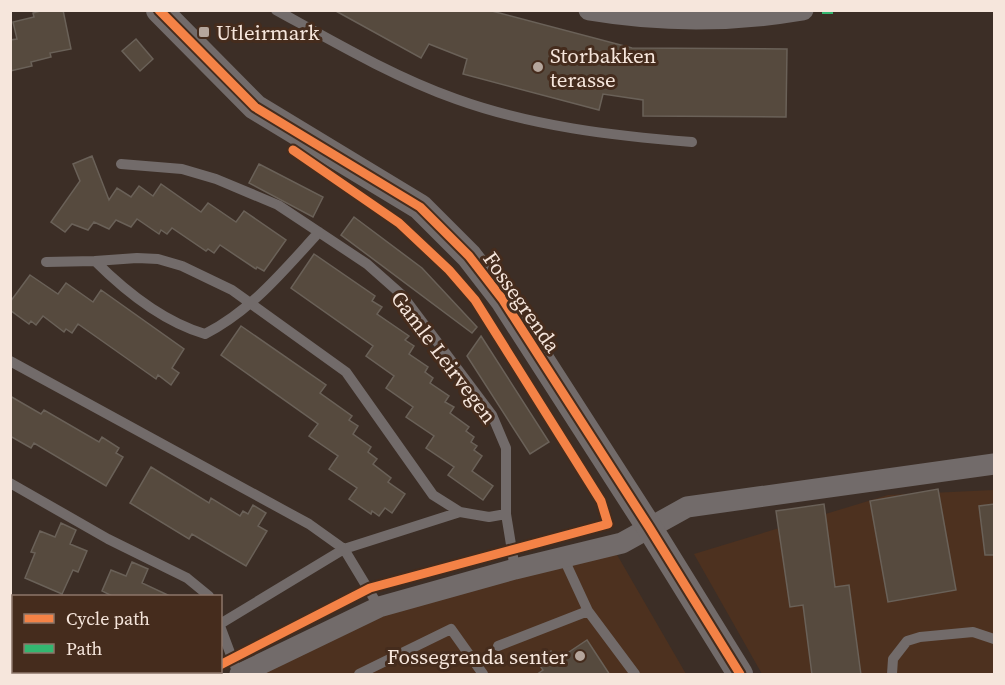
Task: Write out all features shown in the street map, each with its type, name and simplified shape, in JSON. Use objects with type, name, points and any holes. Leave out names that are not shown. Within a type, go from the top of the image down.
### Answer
[{"type":"street","name":"Fossegrenda","points":[[159,10],[255,107],[420,207],[469,256],[503,300],[649,527],[740,675]]},
{"type":"street","points":[[589,10],[634,18],[679,20],[803,10]]},
{"type":"street","points":[[239,675],[379,607],[515,568],[622,543],[687,507],[994,464]]},
{"type":"lane","points":[[276,10],[414,82],[457,99],[521,118],[643,138],[692,142]]},
{"type":"lane","name":"Gamle Leirvegen","points":[[121,164],[182,169],[216,179],[278,205],[367,264],[402,295],[492,415],[506,448],[506,514],[515,568]]},
{"type":"lane","points":[[95,261],[124,288],[184,328],[205,334],[230,321],[251,304],[274,283],[319,232]]},
{"type":"lane","points":[[46,262],[137,258],[166,261],[206,276],[251,304],[346,372],[434,495],[460,512],[489,517],[506,514]]},
{"type":"lane","points":[[10,361],[309,524],[344,549],[379,607]]},
{"type":"lane","points":[[10,483],[108,539],[187,578],[207,595]]},
{"type":"lane","points":[[222,624],[344,549],[460,512]]},
{"type":"lane","points":[[562,557],[588,610],[635,675]]},
{"type":"lane","points":[[498,646],[588,610]]},
{"type":"lane","points":[[359,675],[451,629],[483,675]]},
{"type":"lane","points":[[222,630],[239,675]]},
{"type":"lane","points":[[892,675],[894,659],[907,641],[920,637],[973,632],[994,639]]},
{"type":"shaded area","points":[[994,490],[994,674],[762,674],[694,554],[888,495]]},
{"type":"shaded area","points":[[616,553],[686,674],[255,674],[384,611]]},
{"type":"building","points":[[44,10],[63,10],[71,49],[50,53],[51,57],[31,62],[32,66],[10,71],[10,40],[17,39],[13,22],[34,17],[33,13]]},
{"type":"building","points":[[334,10],[488,10],[632,48],[787,49],[786,117],[643,116],[643,100],[603,94],[599,110],[463,74],[467,59],[429,44],[421,58]]},
{"type":"building","points":[[136,39],[153,59],[140,71],[122,51]]},
{"type":"building","points":[[92,156],[109,200],[117,188],[131,197],[139,186],[153,196],[161,184],[201,212],[208,203],[236,222],[244,211],[286,240],[264,271],[257,267],[256,269],[220,245],[214,253],[208,249],[206,251],[172,228],[167,234],[161,230],[159,234],[137,219],[131,227],[116,220],[109,229],[94,222],[88,230],[72,224],[65,232],[51,222],[80,181],[73,164]]},
{"type":"building","points":[[259,164],[323,197],[313,217],[249,183]]},
{"type":"building","points":[[354,217],[422,268],[477,327],[472,333],[341,235]]},
{"type":"building","points":[[314,254],[375,296],[372,301],[382,307],[377,314],[409,336],[405,340],[414,346],[409,354],[428,367],[425,372],[433,378],[430,383],[449,396],[445,402],[454,407],[450,413],[469,427],[466,431],[474,437],[471,442],[477,446],[474,450],[482,456],[472,471],[493,486],[483,500],[448,475],[454,467],[426,448],[434,436],[406,417],[413,407],[386,388],[394,376],[366,356],[373,346],[291,288]]},
{"type":"building","points":[[30,275],[58,294],[66,283],[93,302],[101,290],[184,349],[172,368],[179,373],[171,385],[158,375],[156,379],[78,324],[72,333],[66,329],[64,332],[43,316],[36,325],[31,321],[29,324],[10,310],[10,302]]},
{"type":"building","points":[[241,326],[326,385],[320,393],[352,416],[349,420],[358,426],[353,434],[371,447],[368,452],[377,459],[373,464],[391,478],[388,482],[405,494],[392,513],[385,508],[379,516],[372,511],[371,514],[349,499],[357,488],[329,469],[338,456],[309,436],[318,424],[221,355]]},
{"type":"building","points":[[481,336],[549,442],[530,454],[467,356]]},
{"type":"building","points":[[10,396],[41,414],[44,410],[99,442],[102,437],[119,448],[116,453],[123,457],[106,486],[34,443],[31,448],[10,436]]},
{"type":"building","points":[[151,467],[209,503],[211,498],[240,516],[243,511],[248,514],[253,505],[266,513],[258,526],[267,531],[246,566],[192,534],[189,539],[130,503]]},
{"type":"building","points":[[938,489],[956,590],[888,602],[870,501]]},
{"type":"building","points":[[824,504],[835,587],[849,585],[861,675],[812,675],[803,605],[790,607],[776,511]]},
{"type":"building","points":[[994,504],[994,555],[985,555],[979,506]]},
{"type":"building","points":[[61,523],[76,530],[70,544],[87,551],[78,572],[73,570],[62,594],[25,578],[35,553],[31,552],[40,531],[55,537]]},
{"type":"building","points":[[132,562],[148,569],[142,583],[168,595],[110,595],[102,591],[111,570],[126,576]]},
{"type":"building","name":"Fossegrenda senter","points":[[587,640],[610,675],[536,675],[543,670],[537,661],[551,651],[557,660]]},
{"type":"marked path","points":[[822,10],[833,10]]},
{"type":"cycle path","points":[[159,10],[255,107],[420,207],[469,256],[503,300],[649,527],[740,674]]},
{"type":"cycle path","points":[[222,664],[370,588],[608,524],[601,501],[475,300],[449,270],[399,223],[293,150]]},
{"type":"place","name":"Utleirmark","points":[[204,32]]},
{"type":"place","name":"Storbakken terasse","points":[[538,67]]},
{"type":"place","name":"Fossegrenda senter","points":[[580,656]]}]
